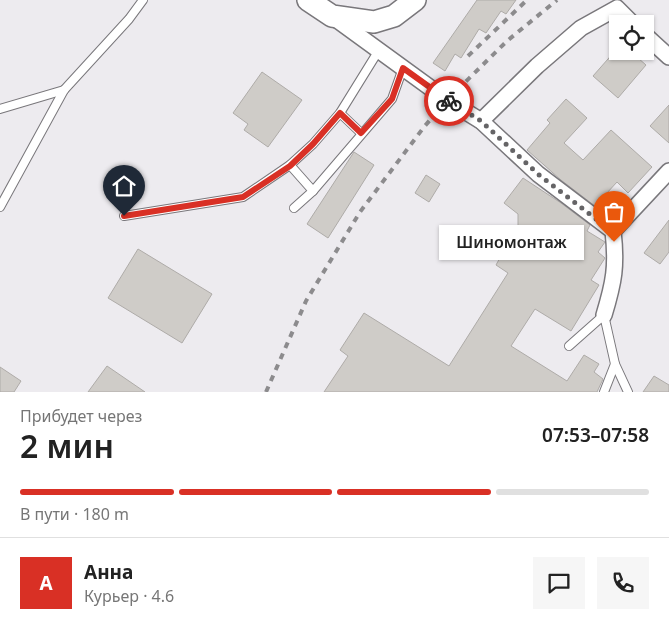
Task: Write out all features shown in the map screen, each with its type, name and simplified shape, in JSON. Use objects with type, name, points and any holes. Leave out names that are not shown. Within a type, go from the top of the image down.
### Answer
[{"type":"main road","points":[[308,0],[332,16],[374,22],[394,16],[415,0]]},
{"type":"street","points":[[481,121],[537,66],[581,28],[621,4],[628,15]]},
{"type":"street","points":[[332,16],[403,68],[481,121],[538,174],[613,232]]},
{"type":"street","points":[[654,43],[669,57]]},
{"type":"street","points":[[604,315],[615,269],[613,232],[669,171]]},
{"type":"lane","points":[[0,207],[64,90],[129,19],[143,0]]},
{"type":"lane","points":[[124,216],[243,197],[290,166],[313,144],[340,113],[379,50]]},
{"type":"lane","points":[[294,208],[312,191],[392,99],[403,68]]},
{"type":"lane","points":[[0,109],[64,90]]},
{"type":"lane","points":[[340,113],[361,133]]},
{"type":"lane","points":[[290,166],[312,191]]},
{"type":"lane","points":[[569,346],[604,315],[615,364],[628,392]]},
{"type":"lane","points":[[604,392],[615,364]]},
{"type":"building","points":[[477,0],[516,0],[506,14],[501,11],[486,33],[479,29],[461,58],[455,54],[445,71],[433,63]]},
{"type":"building","points":[[609,58],[609,60],[640,60],[646,65],[618,98],[593,76]]},
{"type":"building","points":[[262,72],[302,100],[268,147],[244,130],[248,124],[233,113]]},
{"type":"building","points":[[566,99],[587,118],[564,143],[583,160],[611,130],[652,167],[628,193],[617,182],[595,206],[561,180],[527,150],[550,123],[547,120]]},
{"type":"building","points":[[669,105],[669,143],[650,126]]},
{"type":"building","points":[[354,152],[374,165],[328,238],[307,224]]},
{"type":"building","points":[[426,175],[440,184],[429,202],[415,193]]},
{"type":"building","points":[[523,178],[590,225],[587,231],[605,242],[598,252],[605,258],[591,280],[599,285],[571,331],[535,309],[511,346],[567,381],[584,355],[599,364],[594,372],[603,379],[597,392],[324,392],[348,356],[340,350],[364,313],[449,366],[508,273],[496,265],[518,225],[518,214],[504,203]]},
{"type":"building","points":[[669,220],[669,252],[660,264],[644,253]]},
{"type":"building","points":[[138,249],[212,294],[182,343],[108,298]]},
{"type":"building","points":[[107,366],[145,392],[88,392]]},
{"type":"building","points":[[0,367],[21,381],[14,392],[0,392]]},
{"type":"building","points":[[654,376],[669,385],[669,392],[643,392]]},
{"type":"railway","points":[[468,56],[527,0]]},
{"type":"railway","points":[[266,392],[306,301],[360,212],[424,127],[447,100],[507,41],[557,0]]},
{"type":"way so far","points":[[449,101],[481,121],[538,174],[613,232],[614,242]]},
{"type":"place","name":"Шиномонтаж","points":[[614,242]]},
{"type":"route","points":[[124,216],[243,197],[290,166],[313,144],[340,113],[361,133],[392,99],[403,68],[449,101]]}]
